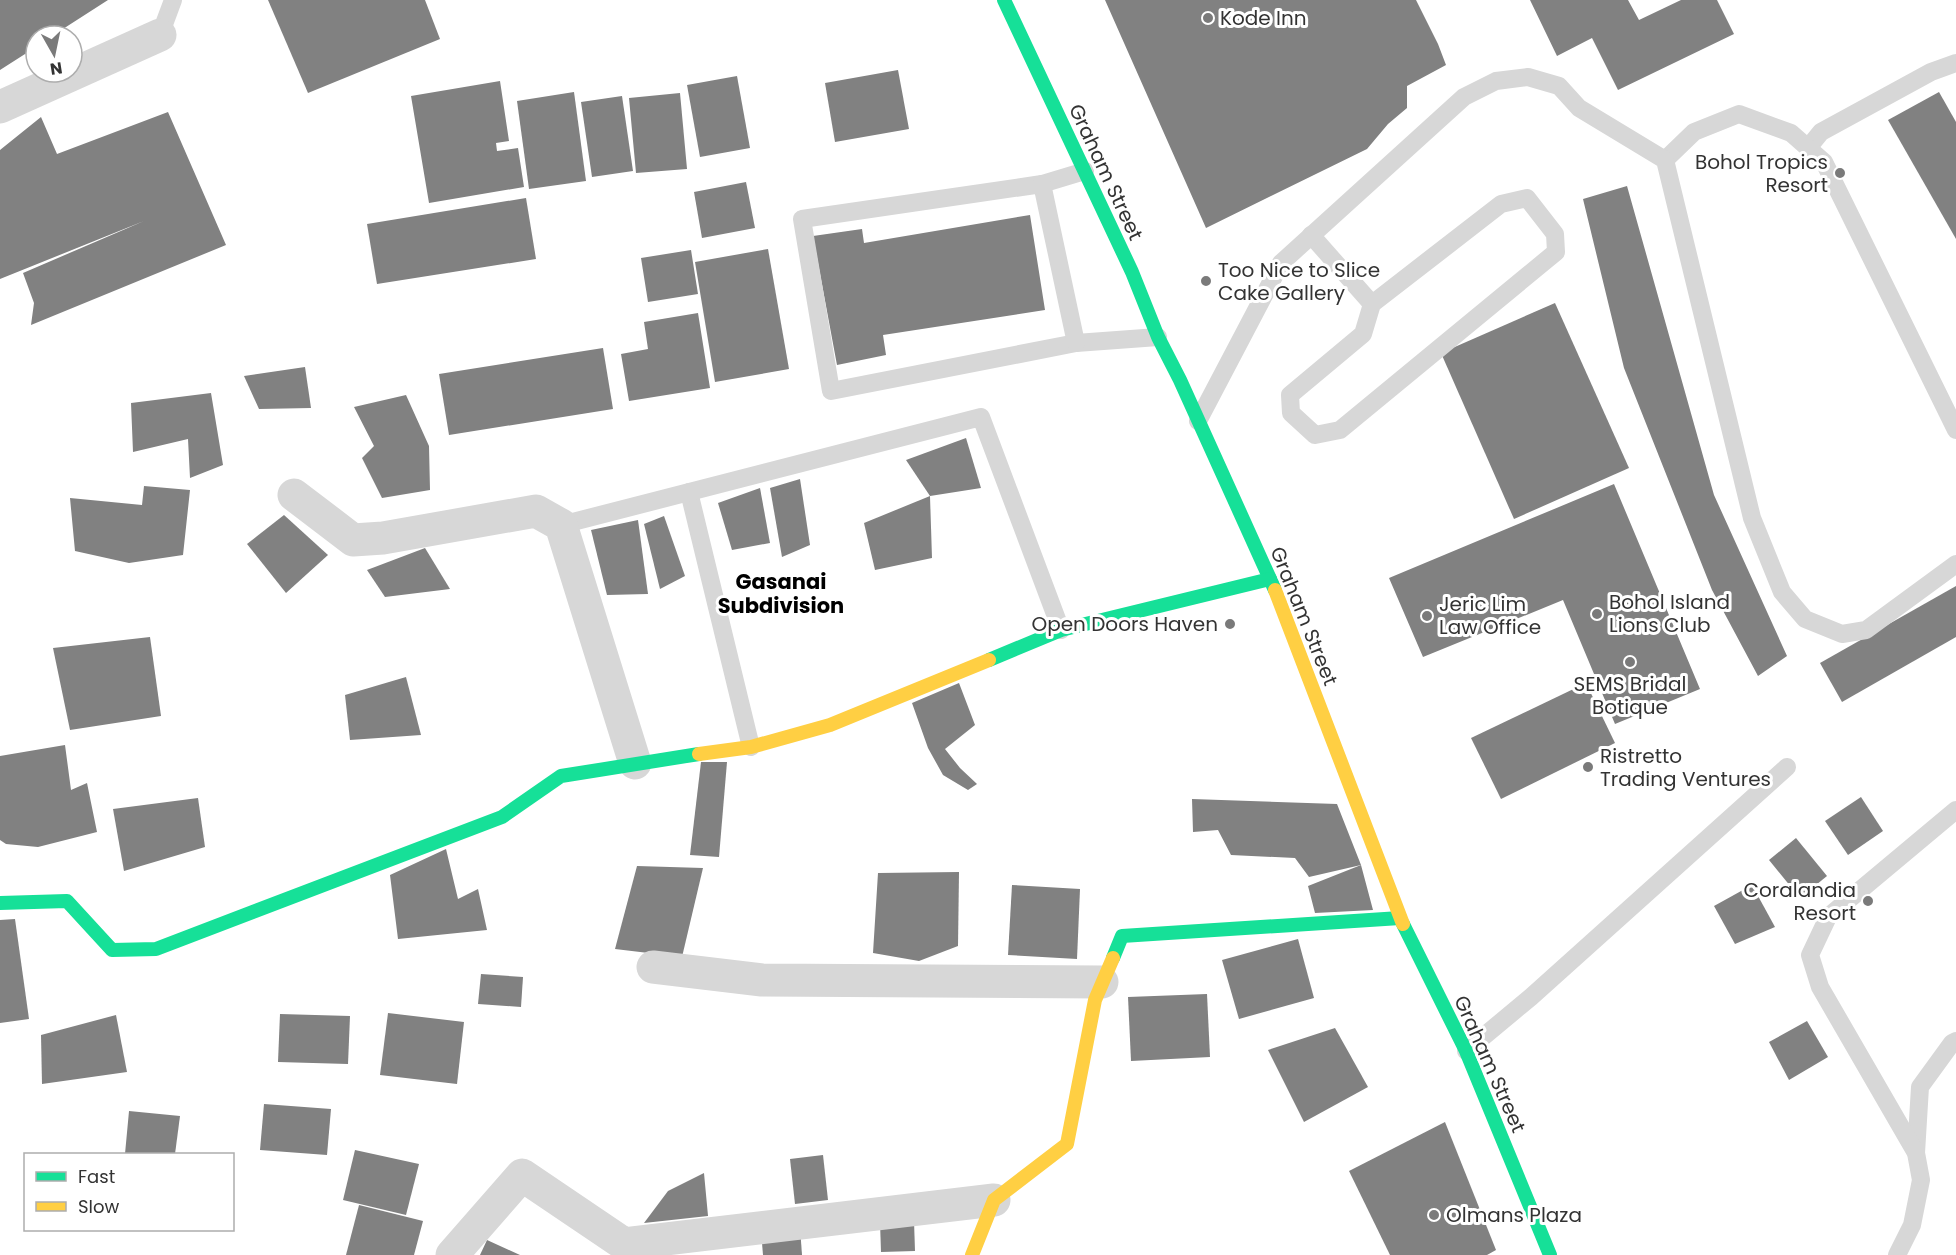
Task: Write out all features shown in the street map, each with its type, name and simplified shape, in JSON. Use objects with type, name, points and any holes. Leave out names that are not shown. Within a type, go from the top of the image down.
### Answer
[{"type":"street","name":"Graham Street","points":[[1004,0],[1132,272],[1158,337],[1270,579],[1400,918],[1466,1051],[1548,1250]]},
{"type":"street","points":[[0,107],[159,35]]},
{"type":"street","points":[[294,495],[353,540],[383,538],[536,511],[561,525],[635,763]]},
{"type":"street","points":[[0,903],[67,901],[112,950],[156,949],[502,817],[561,776],[751,747],[830,725],[1061,630],[1270,579]]},
{"type":"street","points":[[972,1255],[994,1200],[1067,1144],[1095,1000],[1122,936],[1400,918]]},
{"type":"street","points":[[653,967],[762,980],[1102,982]]},
{"type":"street","points":[[452,1255],[522,1175],[624,1244],[994,1200]]},
{"type":"lane","points":[[159,35],[173,0]]},
{"type":"lane","points":[[1808,148],[1821,132],[1831,126],[1931,72],[1956,63]]},
{"type":"lane","points":[[1198,421],[1281,263],[1464,97],[1496,81],[1528,77],[1559,86],[1579,108],[1665,160],[1752,518],[1782,592],[1805,619],[1842,634],[1866,630],[1956,564]]},
{"type":"lane","points":[[1665,160],[1694,132],[1739,114],[1791,133],[1824,162],[1956,430]]},
{"type":"lane","points":[[1085,171],[1042,184],[802,219],[831,391],[1076,342],[1158,337]]},
{"type":"lane","points":[[1042,184],[1076,342]]},
{"type":"lane","points":[[1527,198],[1555,234],[1556,252],[1340,430],[1315,435],[1291,413],[1290,395],[1363,334],[1372,304],[1501,204],[1527,198]]},
{"type":"lane","points":[[1311,235],[1372,304]]},
{"type":"lane","points":[[561,525],[981,417],[1061,630]]},
{"type":"lane","points":[[689,492],[751,747]]},
{"type":"lane","points":[[1466,1051],[1531,997],[1787,767]]},
{"type":"lane","points":[[1916,1153],[1820,987],[1810,955],[1828,917],[1956,810]]},
{"type":"lane","points":[[1897,1255],[1912,1225],[1921,1180],[1916,1153],[1920,1087],[1952,1043],[1956,1041]]},
{"type":"lane","points":[[1529,1255],[1548,1250]]},
{"type":"building","points":[[0,0],[108,0],[71,24],[24,24],[24,55],[0,70]]},
{"type":"building","points":[[268,0],[425,0],[440,39],[308,93]]},
{"type":"building","points":[[1105,0],[1416,0],[1446,65],[1407,86],[1407,108],[1388,124],[1367,149],[1206,228]]},
{"type":"building","points":[[1530,0],[1628,0],[1639,20],[1681,0],[1717,0],[1734,34],[1618,90],[1592,38],[1557,56]]},
{"type":"building","points":[[898,70],[909,129],[835,142],[825,83]]},
{"type":"building","points":[[737,76],[750,148],[700,157],[687,85]]},
{"type":"building","points":[[500,81],[509,141],[496,143],[497,151],[518,148],[524,187],[429,203],[411,96]]},
{"type":"building","points":[[574,92],[586,181],[529,189],[517,101]]},
{"type":"building","points":[[1939,92],[1956,122],[1956,239],[1888,120]]},
{"type":"building","points":[[680,93],[687,169],[636,173],[629,98]]},
{"type":"building","points":[[622,96],[633,171],[592,177],[581,102]]},
{"type":"building","points":[[168,112],[226,245],[31,325],[34,303],[23,273],[144,221],[0,279],[0,150],[41,117],[57,154]]},
{"type":"building","points":[[746,182],[755,228],[702,238],[694,192]]},
{"type":"building","points":[[1627,186],[1714,495],[1787,656],[1758,676],[1712,590],[1624,368],[1583,199]]},
{"type":"building","points":[[526,198],[536,259],[377,284],[367,224]]},
{"type":"building","points":[[1030,215],[1045,310],[883,335],[886,355],[837,365],[813,236],[862,229],[864,243]]},
{"type":"building","points":[[768,249],[789,369],[715,382],[695,262]]},
{"type":"building","points":[[691,250],[698,294],[648,302],[641,258]]},
{"type":"building","points":[[1555,303],[1629,468],[1514,519],[1441,353]]},
{"type":"building","points":[[698,313],[710,388],[629,401],[621,354],[648,349],[644,322]]},
{"type":"building","points":[[603,348],[613,409],[449,435],[439,374]]},
{"type":"building","points":[[305,367],[311,408],[259,409],[244,376]]},
{"type":"building","points":[[211,393],[223,465],[190,478],[188,439],[133,452],[131,403]]},
{"type":"building","points":[[406,395],[429,446],[430,490],[382,498],[362,458],[374,446],[354,407]]},
{"type":"building","points":[[966,438],[981,488],[930,496],[906,460]]},
{"type":"building","points":[[800,479],[810,545],[782,557],[770,488]]},
{"type":"building","points":[[1614,484],[1700,689],[1615,724],[1563,600],[1423,657],[1389,578]]},
{"type":"building","points":[[144,486],[190,490],[183,555],[129,563],[75,551],[70,498],[142,505]]},
{"type":"building","points":[[760,488],[770,543],[732,550],[718,503]]},
{"type":"building","points":[[930,496],[932,558],[875,570],[864,523]]},
{"type":"building","points":[[284,515],[328,555],[286,593],[247,544]]},
{"type":"building","points":[[664,516],[685,576],[660,589],[644,524]]},
{"type":"building","points":[[638,520],[648,594],[607,595],[591,530]]},
{"type":"building","points":[[425,548],[450,589],[385,597],[367,570]]},
{"type":"building","points":[[1956,586],[1956,637],[1842,702],[1820,663]]},
{"type":"building","points":[[150,637],[161,716],[70,730],[53,648]]},
{"type":"building","points":[[406,677],[421,735],[350,740],[345,695]]},
{"type":"building","points":[[959,683],[975,725],[945,749],[977,784],[968,790],[943,775],[928,748],[912,703]]},
{"type":"building","points":[[1586,683],[1615,743],[1501,799],[1471,738]]},
{"type":"building","points":[[65,745],[71,790],[87,783],[97,832],[38,847],[6,844],[0,840],[0,756]]},
{"type":"building","points":[[701,762],[727,762],[719,857],[690,855]]},
{"type":"building","points":[[1861,797],[1883,831],[1848,855],[1825,821]]},
{"type":"building","points":[[198,798],[205,847],[124,871],[113,809]]},
{"type":"building","points":[[1192,799],[1337,804],[1361,865],[1309,877],[1295,858],[1231,855],[1218,830],[1193,832]]},
{"type":"building","points":[[1796,838],[1827,876],[1800,898],[1769,860]]},
{"type":"building","points":[[446,849],[458,899],[478,889],[487,930],[398,939],[390,875]]},
{"type":"building","points":[[1361,865],[1373,910],[1315,913],[1308,886]]},
{"type":"building","points":[[637,866],[703,868],[682,957],[615,949]]},
{"type":"building","points":[[959,872],[958,946],[919,961],[873,953],[878,873]]},
{"type":"building","points":[[1012,885],[1080,889],[1077,959],[1008,955]]},
{"type":"building","points":[[1752,885],[1775,927],[1735,944],[1714,906]]},
{"type":"building","points":[[15,919],[29,1019],[0,1023],[0,920]]},
{"type":"building","points":[[1298,939],[1314,998],[1239,1019],[1222,960]]},
{"type":"building","points":[[481,974],[523,977],[521,1007],[478,1004]]},
{"type":"building","points":[[1207,994],[1210,1057],[1131,1061],[1128,997]]},
{"type":"building","points":[[388,1013],[464,1022],[457,1084],[380,1075]]},
{"type":"building","points":[[280,1014],[350,1016],[348,1064],[278,1062]]},
{"type":"building","points":[[116,1015],[127,1072],[42,1084],[41,1035]]},
{"type":"building","points":[[1807,1021],[1828,1057],[1789,1080],[1769,1042]]},
{"type":"building","points":[[1335,1028],[1368,1087],[1304,1122],[1268,1050]]},
{"type":"building","points":[[264,1104],[331,1109],[327,1155],[260,1150]]},
{"type":"building","points":[[129,1111],[180,1116],[175,1153],[125,1153]]},
{"type":"building","points":[[1445,1122],[1496,1250],[1487,1255],[1390,1255],[1349,1171]]},
{"type":"building","points":[[355,1150],[419,1164],[406,1215],[343,1200]]},
{"type":"building","points":[[823,1155],[828,1200],[795,1204],[790,1159]]},
{"type":"building","points":[[704,1173],[708,1216],[644,1223],[668,1191]]},
{"type":"building","points":[[359,1205],[423,1221],[414,1255],[346,1255]]},
{"type":"building","points":[[914,1221],[915,1251],[881,1252],[880,1222]]},
{"type":"building","points":[[800,1227],[802,1255],[763,1255],[761,1231]]},
{"type":"building","points":[[487,1240],[520,1255],[480,1255]]},
{"type":"traffic: fast","points":[[1004,0],[1132,272],[1158,337],[1180,380],[1275,590]]},
{"type":"traffic: fast","points":[[989,660],[1061,630],[1270,579]]},
{"type":"traffic: fast","points":[[0,903],[67,901],[112,950],[156,949],[502,817],[561,776],[699,754]]},
{"type":"traffic: fast","points":[[1113,958],[1122,936],[1400,918]]},
{"type":"traffic: fast","points":[[1403,924],[1466,1051],[1550,1255]]},
{"type":"traffic: slow","points":[[1275,590],[1403,924]]},
{"type":"traffic: slow","points":[[699,754],[751,747],[830,725],[989,660]]},
{"type":"traffic: slow","points":[[972,1255],[994,1200],[1067,1144],[1095,1000],[1113,958]]},
{"type":"place","name":"Kode Inn","points":[[1208,18]]},
{"type":"place","name":"Bohol Tropics Resort","points":[[1840,173]]},
{"type":"place","name":"Too Nice to Slice Cake Gallery","points":[[1206,281]]},
{"type":"place","name":"Bohol Island Lions Club","points":[[1597,614]]},
{"type":"place","name":"Jeric Lim Law Office","points":[[1427,616]]},
{"type":"place","name":"Open Doors Haven","points":[[1230,624]]},
{"type":"place","name":"SEMS Bridal Botique","points":[[1630,662]]},
{"type":"place","name":"Ristretto Trading Ventures","points":[[1588,767]]},
{"type":"place","name":"Coralandia Resort","points":[[1868,901]]},
{"type":"place","name":"Olmans Plaza","points":[[1434,1215]]},
{"type":"district","name":"Gasanai Subdivision","points":[[781,594]]}]
